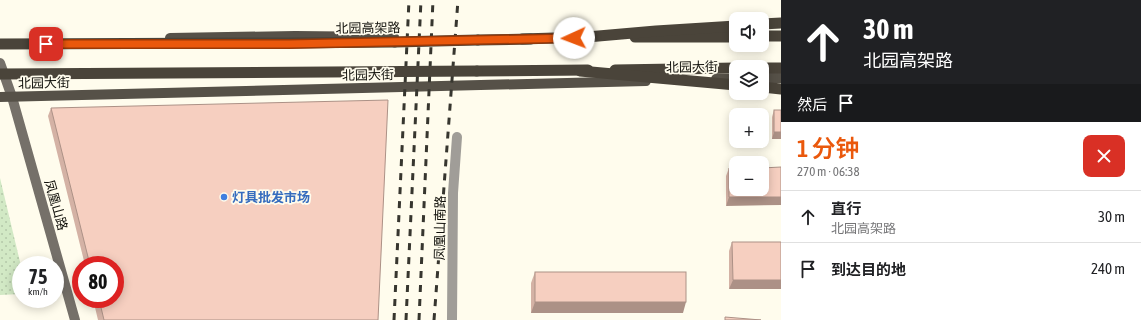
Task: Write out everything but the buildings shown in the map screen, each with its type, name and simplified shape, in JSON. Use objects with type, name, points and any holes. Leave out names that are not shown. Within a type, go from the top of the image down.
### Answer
[{"type":"highway","points":[[769,24],[781,23]]},
{"type":"highway","points":[[522,39],[587,37],[729,26]]},
{"type":"highway","points":[[769,35],[781,35]]},
{"type":"highway","name":"北园高架路","points":[[0,44],[289,44],[729,36]]},
{"type":"highway","points":[[0,74],[477,72],[729,68]]},
{"type":"highway","points":[[769,68],[781,68]]},
{"type":"highway","points":[[580,71],[729,84]]},
{"type":"highway","points":[[769,88],[781,89]]},
{"type":"main road","points":[[0,39],[295,36],[729,36]]},
{"type":"main road","name":"凤凰山路","points":[[0,62],[12,97],[75,320]]},
{"type":"main road","points":[[769,78],[781,78]]},
{"type":"main road","name":"北园大街","points":[[0,97],[729,79]]},
{"type":"street","name":"凤凰山南路","points":[[452,320],[453,193],[457,136]]},
{"type":"green space","points":[[0,178],[19,256],[12,256],[12,294],[0,295]]},
{"type":"railway","points":[[394,320],[409,0]]},
{"type":"railway","points":[[406,320],[421,0]]},
{"type":"railway","points":[[419,320],[433,0]]},
{"type":"railway","points":[[434,320],[458,0]]},
{"type":"place","name":"灯具批发市场","points":[[224,197]]},
{"type":"route","points":[[46,44],[289,44],[574,38]]}]
